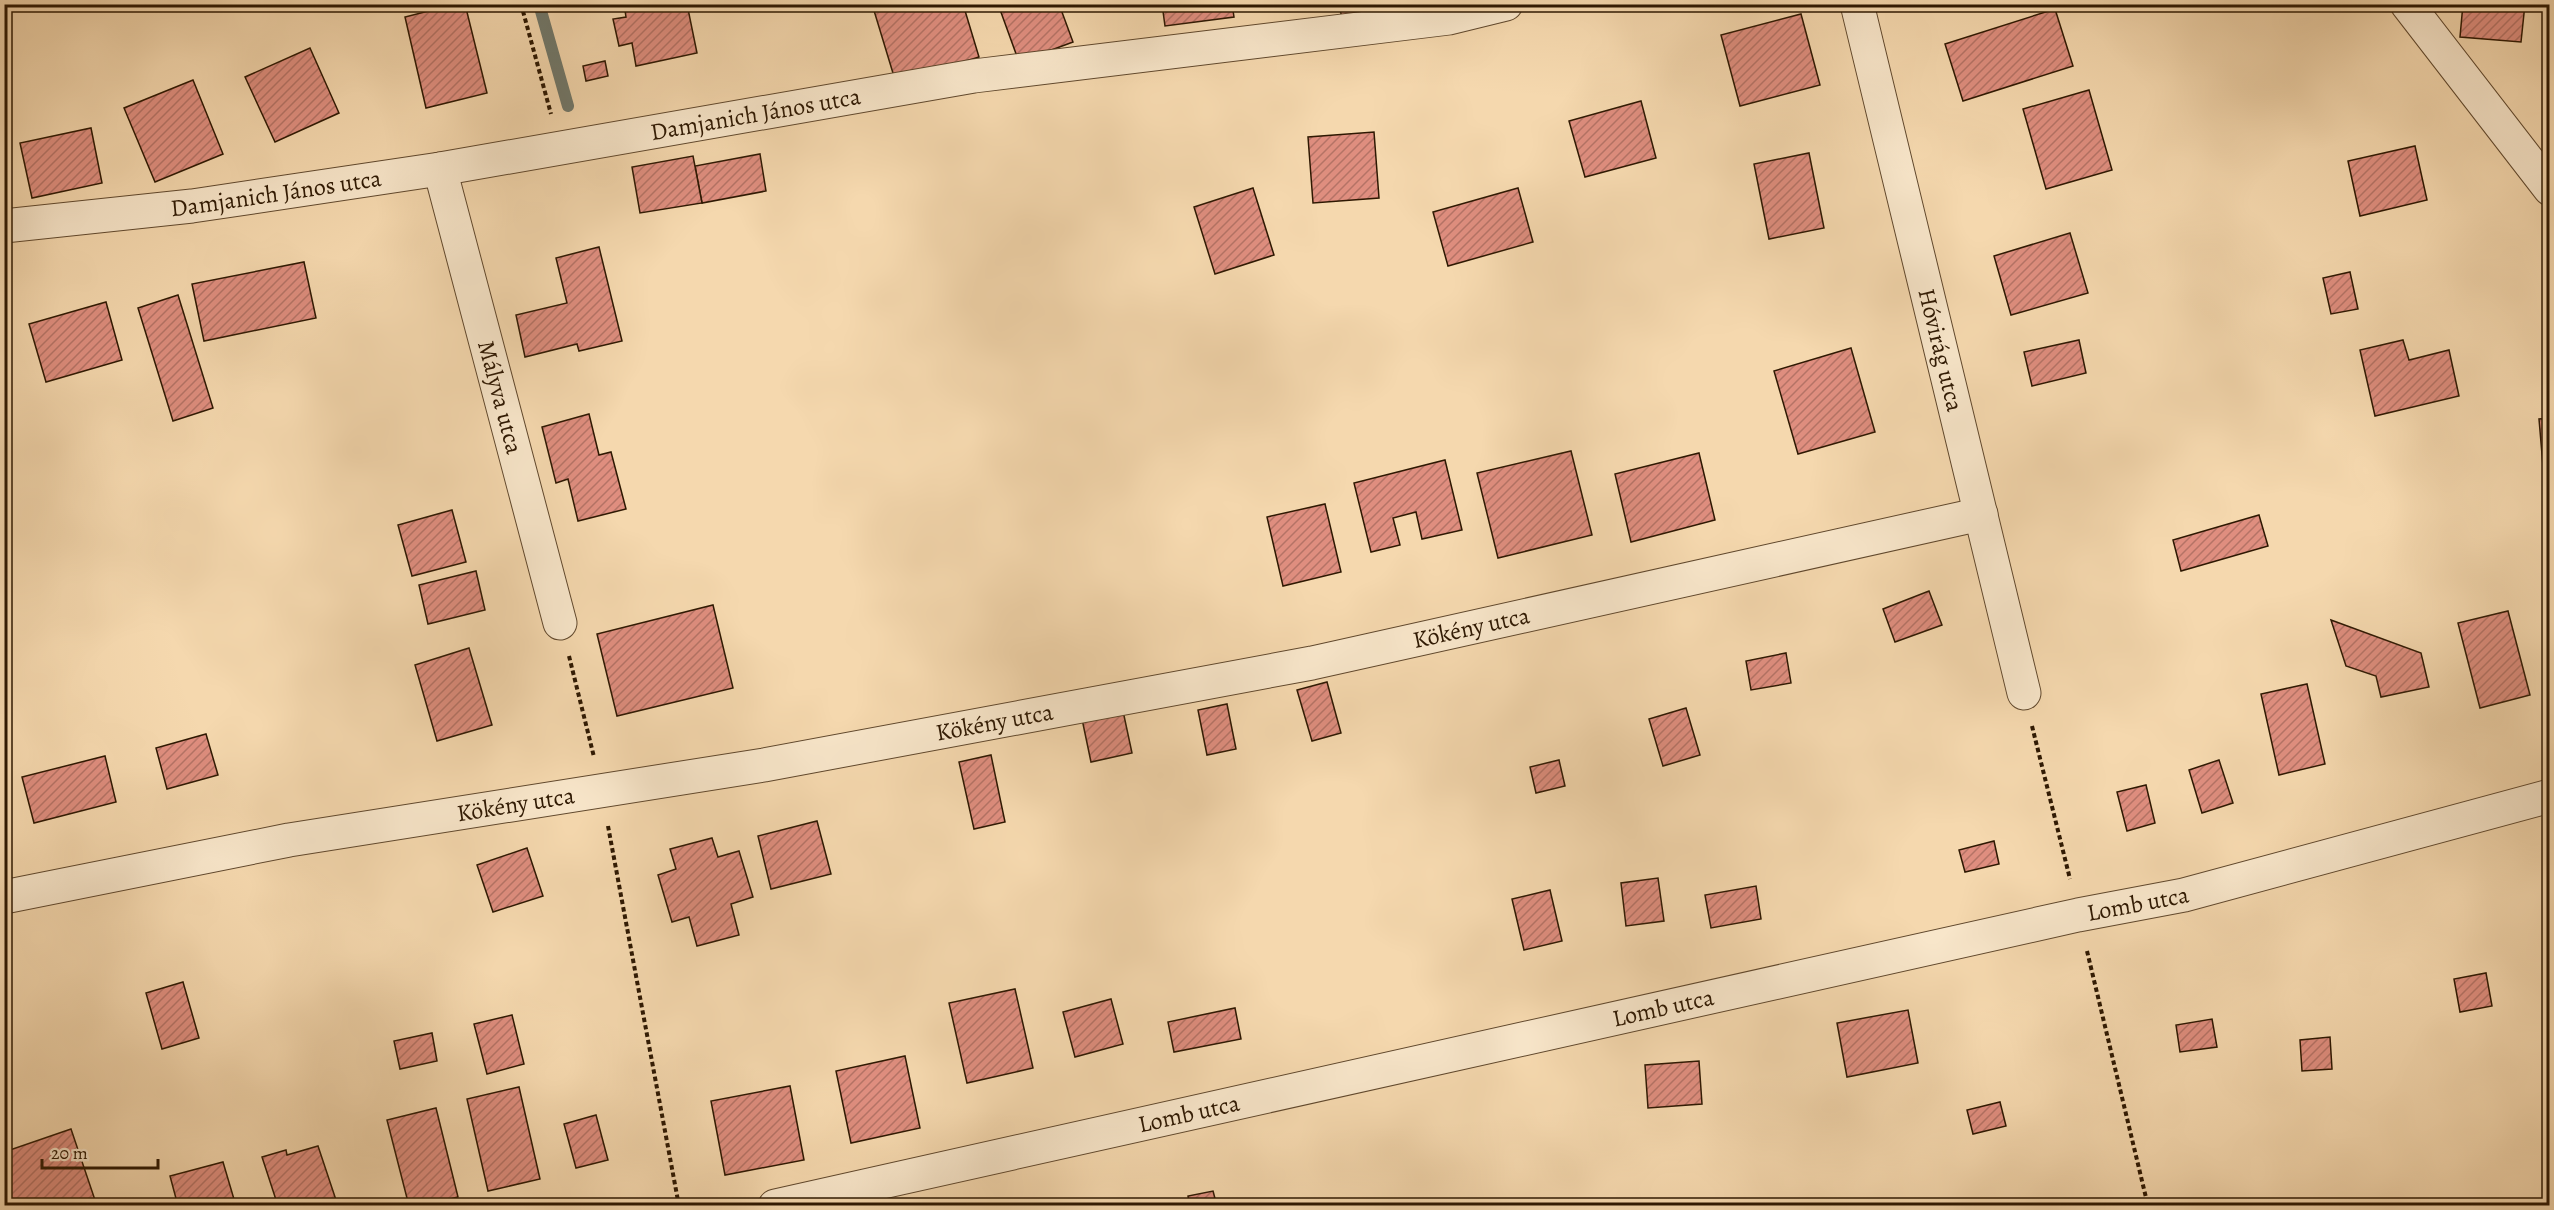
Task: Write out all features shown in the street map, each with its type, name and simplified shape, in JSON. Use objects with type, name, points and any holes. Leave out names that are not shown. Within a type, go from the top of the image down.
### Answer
[{"type":"street","name":"Damjanich János utca","points":[[4,226],[192,206],[440,169],[974,76],[1449,18],[1506,4]]},
{"type":"street","name":"Hóvirág utca","points":[[1857,4],[2024,693]]},
{"type":"street","points":[[2407,4],[2550,189]]},
{"type":"street","name":"Mályva utca","points":[[440,169],[560,623]]},
{"type":"street","name":"Kökény utca","points":[[4,897],[289,840],[775,763],[1312,663],[1981,514]]},
{"type":"street","name":"Lomb utca","points":[[775,1206],[2078,915],[2184,895],[2550,796]]},
{"type":"path","points":[[522,4],[542,74]]},
{"type":"path","points":[[560,623],[602,791],[679,1206]]},
{"type":"building","points":[[456,4],[465,4],[487,93],[426,108],[405,17]]},
{"type":"building","points":[[624,4],[687,4],[697,53],[636,66],[632,43],[619,46],[613,19],[626,17]]},
{"type":"building","points":[[872,4],[963,4],[979,57],[896,83]]},
{"type":"building","points":[[998,4],[1059,4],[1073,42],[1019,62]]},
{"type":"building","points":[[1162,4],[1232,4],[1234,17],[1165,26]]},
{"type":"building","points":[[1338,4],[1395,4],[1343,20]]},
{"type":"building","points":[[2463,4],[2525,4],[2521,42],[2460,37]]},
{"type":"building","points":[[2055,9],[2073,66],[1963,101],[1945,44]]},
{"type":"building","points":[[1801,14],[1820,85],[1740,106],[1721,35]]},
{"type":"building","points":[[310,48],[339,113],[275,142],[245,77]]},
{"type":"building","points":[[605,61],[608,76],[586,81],[583,66]]},
{"type":"building","points":[[193,80],[223,154],[155,182],[124,108]]},
{"type":"building","points":[[2089,90],[2112,170],[2046,189],[2023,109]]},
{"type":"building","points":[[1641,101],[1656,158],[1585,177],[1569,121]]},
{"type":"building","points":[[91,128],[102,183],[32,198],[20,143]]},
{"type":"building","points":[[1374,132],[1379,198],[1313,203],[1308,137]]},
{"type":"building","points":[[2415,146],[2427,200],[2360,216],[2348,161]]},
{"type":"building","points":[[1809,153],[1824,228],[1769,239],[1754,164]]},
{"type":"building","points":[[760,154],[766,191],[702,203],[695,166]]},
{"type":"building","points":[[693,156],[702,203],[640,213],[632,167]]},
{"type":"building","points":[[1253,188],[1274,255],[1215,274],[1194,207]]},
{"type":"building","points":[[1518,188],[1533,242],[1448,266],[1433,212]]},
{"type":"building","points":[[2070,233],[2088,293],[2011,315],[1994,256]]},
{"type":"building","points":[[599,247],[622,341],[579,351],[577,344],[525,357],[516,315],[567,303],[556,258]]},
{"type":"building","points":[[304,262],[316,318],[204,341],[192,284]]},
{"type":"building","points":[[2350,272],[2358,309],[2331,314],[2323,278]]},
{"type":"building","points":[[178,295],[213,408],[173,421],[138,308]]},
{"type":"building","points":[[106,302],[122,360],[46,382],[29,324]]},
{"type":"building","points":[[2079,340],[2086,373],[2032,386],[2024,352]]},
{"type":"building","points":[[2403,340],[2409,360],[2449,350],[2459,396],[2375,416],[2360,350]]},
{"type":"building","points":[[1851,348],[1875,432],[1798,454],[1774,371]]},
{"type":"building","points":[[589,414],[599,455],[611,452],[626,509],[578,521],[568,479],[556,483],[542,427]]},
{"type":"building","points":[[2550,418],[2550,477],[2544,478],[2539,419]]},
{"type":"building","points":[[1571,451],[1592,535],[1498,558],[1477,473]]},
{"type":"building","points":[[1699,453],[1715,520],[1631,542],[1615,474]]},
{"type":"building","points":[[1445,460],[1462,530],[1422,539],[1416,512],[1393,518],[1400,545],[1371,552],[1354,483]]},
{"type":"building","points":[[1325,504],[1341,572],[1283,586],[1267,517]]},
{"type":"building","points":[[452,510],[466,562],[412,576],[398,525]]},
{"type":"building","points":[[2259,515],[2268,546],[2181,571],[2173,540]]},
{"type":"building","points":[[476,571],[485,610],[428,624],[419,585]]},
{"type":"building","points":[[1929,591],[1942,625],[1895,642],[1883,609]]},
{"type":"building","points":[[713,605],[733,688],[617,716],[597,634]]},
{"type":"building","points":[[2508,611],[2530,695],[2480,708],[2458,623]]},
{"type":"building","points":[[2331,620],[2421,653],[2429,687],[2381,697],[2376,676],[2346,666]]},
{"type":"building","points":[[469,648],[492,725],[437,741],[415,665]]},
{"type":"building","points":[[1786,653],[1791,683],[1751,690],[1746,661]]},
{"type":"building","points":[[1327,682],[1341,733],[1312,741],[1297,690]]},
{"type":"building","points":[[2307,684],[2325,764],[2279,775],[2261,694]]},
{"type":"building","points":[[1227,704],[1236,749],[1207,755],[1198,710]]},
{"type":"building","points":[[1686,708],[1700,755],[1663,766],[1649,719]]},
{"type":"building","points":[[1123,711],[1132,753],[1091,762],[1082,719]]},
{"type":"building","points":[[206,734],[218,775],[167,789],[156,748]]},
{"type":"building","points":[[991,755],[1005,822],[974,829],[959,762]]},
{"type":"building","points":[[105,756],[116,802],[34,823],[22,777]]},
{"type":"building","points":[[1559,760],[1565,786],[1536,793],[1530,767]]},
{"type":"building","points":[[2219,760],[2233,803],[2202,813],[2189,770]]},
{"type":"building","points":[[2146,785],[2155,823],[2127,831],[2117,792]]},
{"type":"building","points":[[817,821],[831,874],[771,889],[758,836]]},
{"type":"building","points":[[712,838],[718,857],[739,851],[753,897],[731,904],[739,935],[697,946],[689,917],[672,922],[658,875],[676,869],[670,849]]},
{"type":"building","points":[[1994,841],[1999,864],[1965,872],[1959,850]]},
{"type":"building","points":[[527,848],[543,896],[493,912],[477,865]]},
{"type":"building","points":[[1658,878],[1664,921],[1626,926],[1621,883]]},
{"type":"building","points":[[1756,886],[1761,919],[1711,928],[1705,895]]},
{"type":"building","points":[[1550,890],[1562,941],[1524,950],[1512,899]]},
{"type":"building","points":[[2486,973],[2492,1006],[2460,1012],[2454,979]]},
{"type":"building","points":[[183,982],[199,1038],[162,1049],[146,993]]},
{"type":"building","points":[[1015,989],[1033,1068],[967,1083],[949,1003]]},
{"type":"building","points":[[1111,999],[1123,1044],[1075,1057],[1063,1012]]},
{"type":"building","points":[[1235,1008],[1241,1039],[1174,1052],[1168,1022]]},
{"type":"building","points":[[1908,1010],[1918,1063],[1847,1077],[1837,1023]]},
{"type":"building","points":[[512,1015],[524,1064],[487,1074],[474,1024]]},
{"type":"building","points":[[2212,1019],[2217,1047],[2180,1052],[2176,1025]]},
{"type":"building","points":[[432,1033],[437,1061],[400,1069],[394,1041]]},
{"type":"building","points":[[2330,1037],[2332,1069],[2302,1071],[2300,1040]]},
{"type":"building","points":[[905,1056],[920,1128],[851,1143],[836,1071]]},
{"type":"building","points":[[1699,1061],[1702,1104],[1648,1108],[1645,1065]]},
{"type":"building","points":[[790,1086],[804,1160],[725,1175],[711,1101]]},
{"type":"building","points":[[519,1087],[540,1179],[488,1191],[467,1099]]},
{"type":"building","points":[[2000,1102],[2006,1126],[1973,1134],[1967,1110]]},
{"type":"building","points":[[436,1108],[458,1197],[423,1206],[409,1206],[387,1120]]},
{"type":"building","points":[[596,1115],[608,1160],[576,1168],[564,1124]]},
{"type":"building","points":[[71,1129],[97,1206],[4,1206],[4,1152]]},
{"type":"building","points":[[318,1146],[338,1206],[278,1206],[262,1157],[286,1150],[287,1155]]},
{"type":"building","points":[[223,1162],[236,1206],[178,1206],[170,1176]]},
{"type":"building","points":[[1213,1191],[1217,1206],[1190,1206],[1188,1196]]},
{"type":"waterway","points":[[539,4],[568,106]]}]
